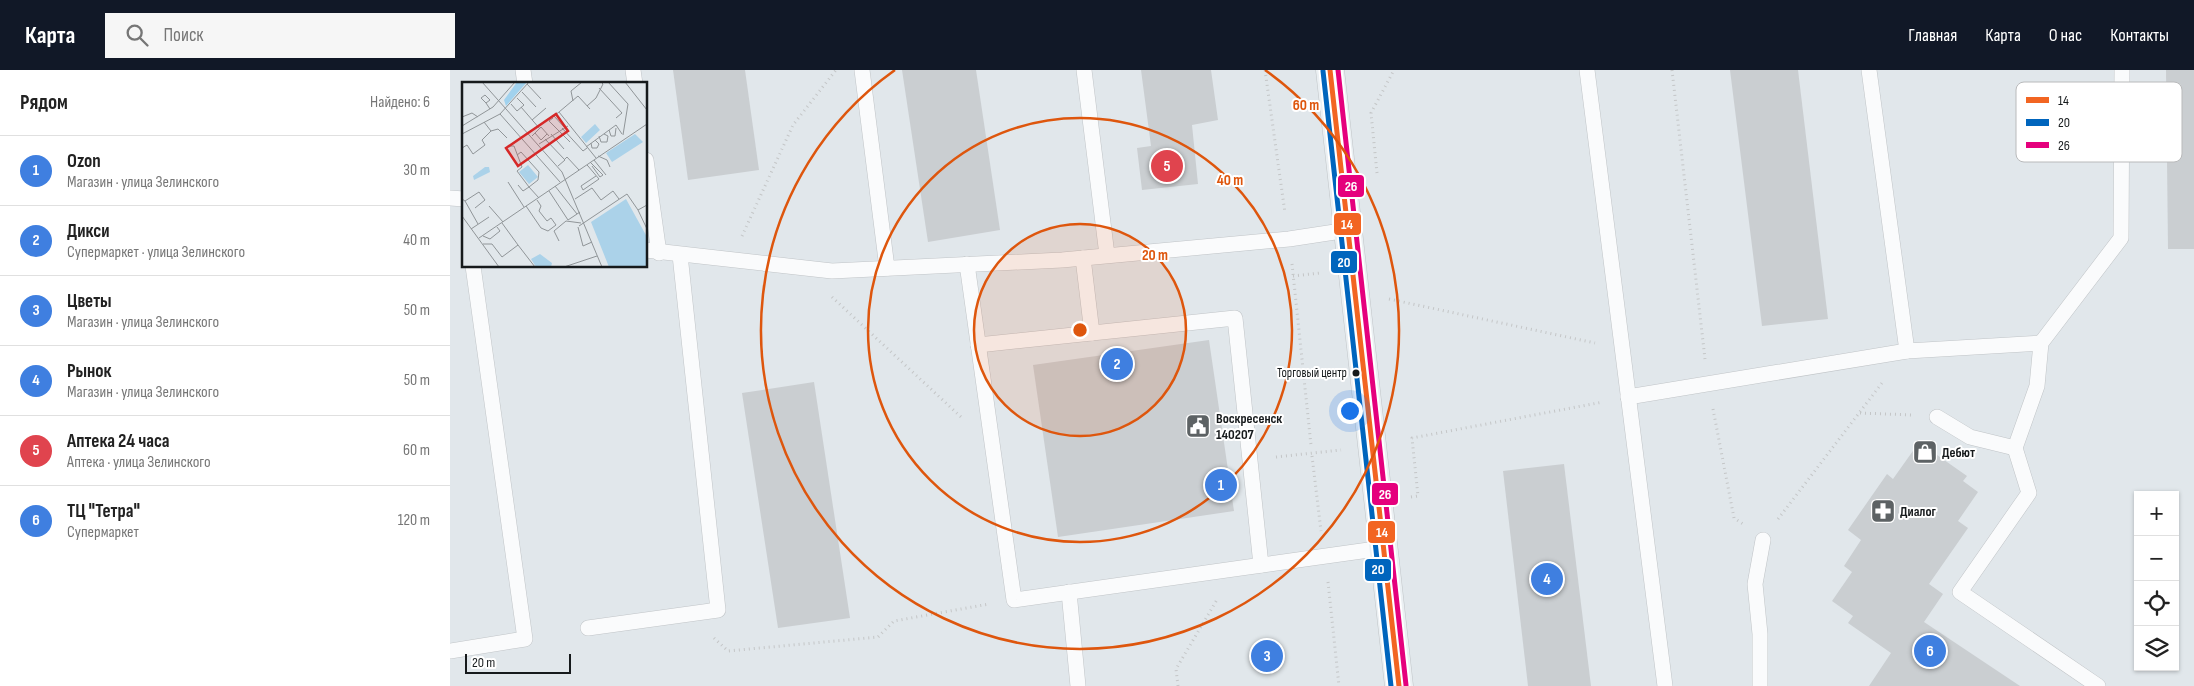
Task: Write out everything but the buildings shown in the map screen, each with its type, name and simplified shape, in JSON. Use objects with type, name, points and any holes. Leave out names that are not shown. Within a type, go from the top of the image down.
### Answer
[{"type":"street","points":[[1330,70],[1400,686]]},
{"type":"lane","points":[[862,70],[887,268]]},
{"type":"lane","points":[[1084,70],[1107,255]]},
{"type":"lane","points":[[1587,70],[1665,686]]},
{"type":"lane","points":[[1869,70],[1907,351]]},
{"type":"lane","points":[[2098,686],[1960,592],[2029,492],[2015,448],[2037,386],[2040,343],[2121,238],[2121,162]]},
{"type":"lane","points":[[648,186],[653,251],[832,271],[1084,258],[1289,239],[1348,230]]},
{"type":"lane","points":[[588,628],[718,610],[680,254]]},
{"type":"lane","points":[[1084,258],[1092,333]]},
{"type":"lane","points":[[967,264],[1014,600],[1383,548]]},
{"type":"lane","points":[[450,651],[525,639],[473,268]]},
{"type":"lane","points":[[978,345],[1235,318],[1262,565]]},
{"type":"lane","points":[[1628,397],[1907,351],[2040,343]]},
{"type":"lane","points":[[1937,417],[1970,438],[2015,448]]},
{"type":"lane","points":[[1760,686],[1760,634],[1755,584],[1763,540]]},
{"type":"lane","points":[[1068,592],[1078,686]]},
{"type":"path","points":[[731,260],[793,125],[836,70]]},
{"type":"path","points":[[1265,70],[1289,239],[1311,445]]},
{"type":"path","points":[[1371,113],[1394,70]]},
{"type":"path","points":[[1672,70],[1708,383]]},
{"type":"path","points":[[801,268],[993,447]]},
{"type":"path","points":[[1293,276],[1325,272]]},
{"type":"path","points":[[1389,300],[1622,349]]},
{"type":"path","points":[[1404,498],[1418,496],[1412,438],[1628,397]]},
{"type":"path","points":[[1719,438],[1734,518],[1763,540],[1859,412],[1937,417]]},
{"type":"path","points":[[1269,457],[1330,450]]},
{"type":"path","points":[[1178,686],[1176,668],[1235,569]]},
{"type":"path","points":[[689,614],[728,651],[878,637],[894,621],[1014,600]]},
{"type":"transit line","name":"14","points":[[1330,70],[1399,686]]},
{"type":"transit line","name":"26","points":[[1338,70],[1406,685]]},
{"type":"transit line","name":"20","points":[[1323,71],[1391,686]]},
{"type":"place","name":"Аптека 24 часа","points":[[1167,166]]},
{"type":"place","name":"Дикси","points":[[1117,364]]},
{"type":"place","name":"Торговый центр","points":[[1356,373]]},
{"type":"place","name":"Воскресенск 140207","points":[[1198,426]]},
{"type":"place","name":"Дебют","points":[[1925,452]]},
{"type":"place","name":"Ozon","points":[[1221,485]]},
{"type":"place","name":"Диалог","points":[[1883,511]]},
{"type":"place","name":"Рынок","points":[[1547,579]]},
{"type":"place","name":"ТЦ \"Тетра\"","points":[[1930,651]]},
{"type":"place","name":"Цветы","points":[[1267,656]]}]
